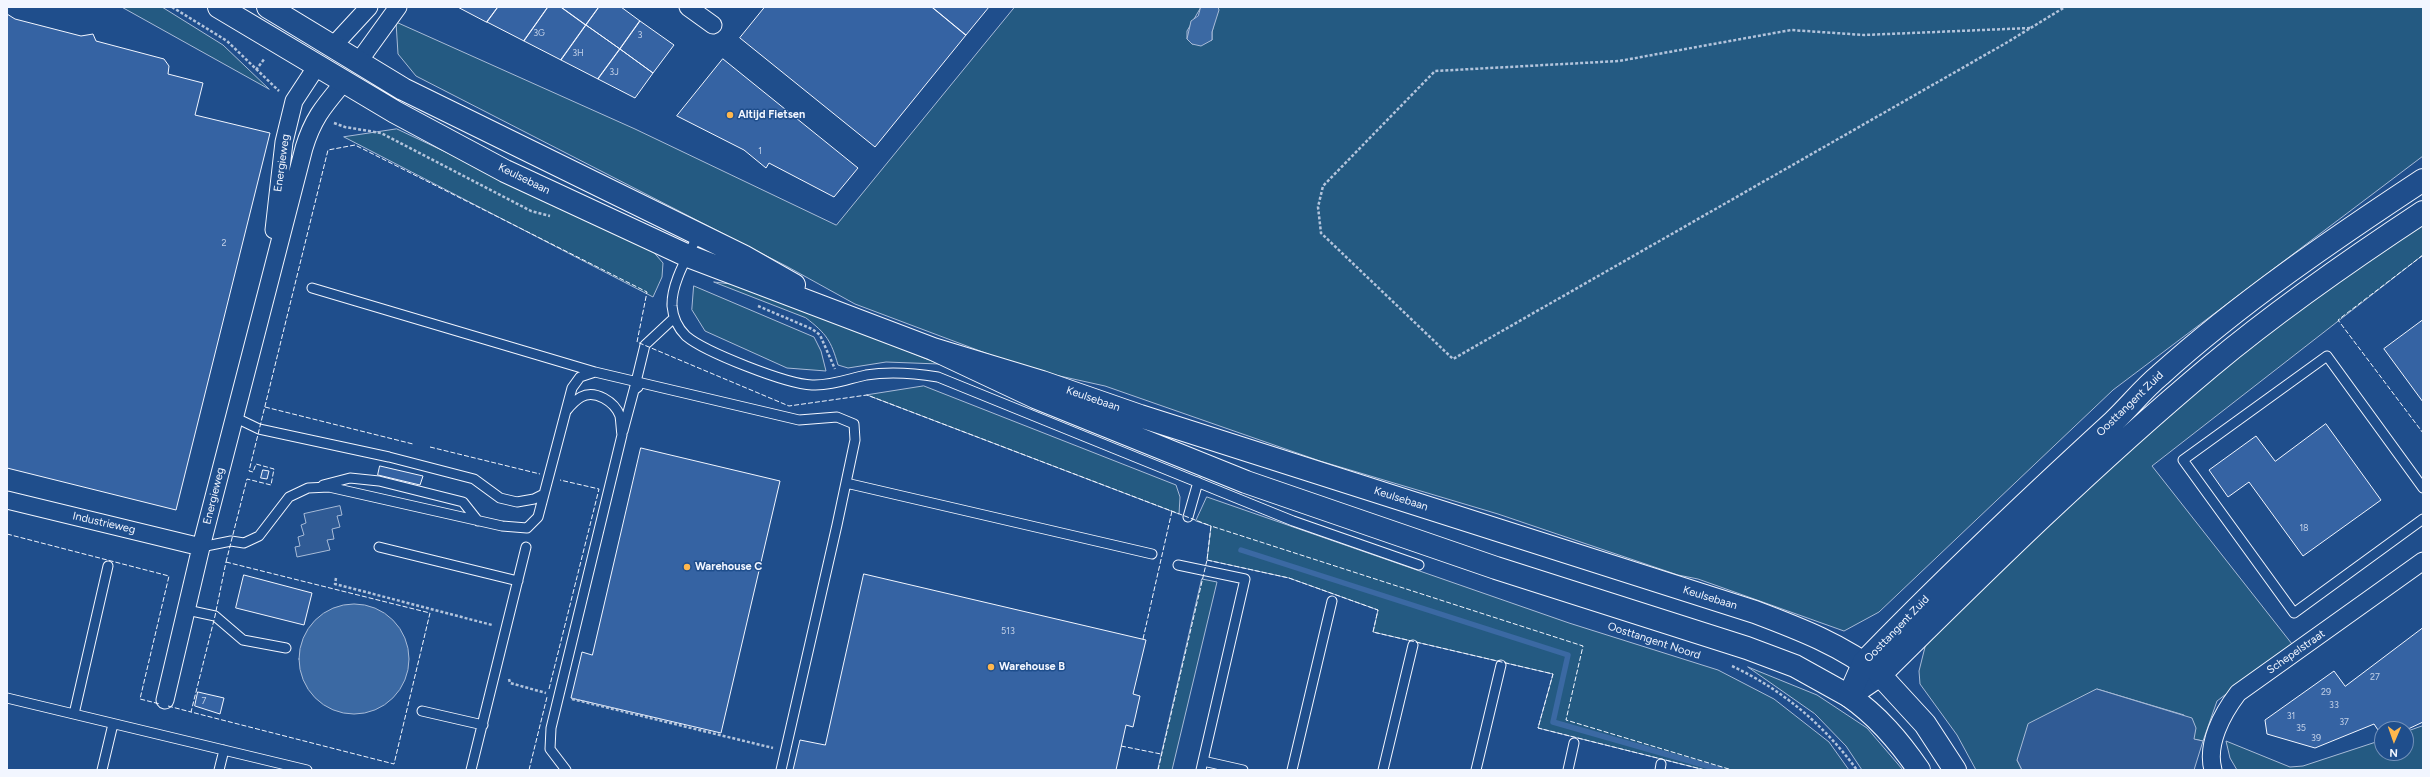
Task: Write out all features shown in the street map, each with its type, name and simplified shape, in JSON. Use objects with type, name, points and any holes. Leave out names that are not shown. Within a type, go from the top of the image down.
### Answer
[{"type":"main road","name":"Keulsebaan","points":[[219,7],[344,82],[505,171],[688,256],[847,314],[933,349],[1035,398],[1246,482],[1496,568],[1747,648],[1795,666],[1849,696]]},
{"type":"main road","name":"Keulsebaan","points":[[268,7],[417,96],[743,256],[847,314]]},
{"type":"main road","name":"Energieweg","points":[[317,66],[333,46]]},
{"type":"main road","name":"Energieweg","points":[[344,82],[358,61]]},
{"type":"main road","name":"Oosttangent Zuid","points":[[1849,696],[2023,504],[2123,412],[2160,375],[2258,294],[2348,230],[2423,180]]},
{"type":"main road","name":"Oosttangent Zuid","points":[[1872,669],[2211,366],[2299,298],[2362,252],[2423,212]]},
{"type":"main road","name":"Keulsebaan","points":[[933,349],[1042,382],[1162,423],[1755,612],[1806,631],[1840,647],[1872,669]]},
{"type":"main road","points":[[1872,669],[1925,724],[1955,770]]},
{"type":"main road","points":[[1849,696],[1863,706],[1899,741],[1919,770]]},
{"type":"street","points":[[333,46],[369,7]]},
{"type":"street","points":[[358,61],[398,7]]},
{"type":"street","points":[[688,7],[714,25]]},
{"type":"street","name":"Energieweg","points":[[266,292],[284,142],[294,101],[317,66]]},
{"type":"street","name":"Energieweg","points":[[165,700],[201,547],[234,417],[311,126],[318,114],[344,82]]},
{"type":"street","name":"Industrieweg","points":[[7,500],[201,547]]},
{"type":"street","name":"Schepelstraat","points":[[2213,770],[2209,757],[2217,731],[2225,709],[2238,693],[2423,561]]},
{"type":"lane","points":[[698,235],[673,295],[674,318],[679,329],[697,344],[776,378],[813,385],[883,373],[919,374],[938,377],[1293,521],[1419,565]]},
{"type":"lane","points":[[312,288],[638,385],[799,420],[837,417],[854,424],[855,440],[846,483],[781,770]]},
{"type":"lane","points":[[566,770],[550,749],[551,728],[558,696],[622,435],[638,385],[645,345],[674,318]]},
{"type":"lane","points":[[2423,488],[2327,356],[2183,460],[2294,613],[2423,520]]},
{"type":"lane","points":[[308,488],[329,487],[502,526],[527,528],[538,517],[572,388],[580,378],[594,372]]},
{"type":"lane","points":[[566,410],[580,397],[590,394],[600,397],[616,408],[620,416],[622,435]]},
{"type":"lane","points":[[234,417],[259,429],[389,457],[474,479],[500,498],[517,502],[534,499],[544,494]]},
{"type":"lane","points":[[201,547],[232,541],[244,543],[259,536],[288,497],[308,488],[350,478],[379,481],[463,502],[478,521]]},
{"type":"lane","points":[[1188,517],[1198,482]]},
{"type":"lane","points":[[846,483],[1152,554]]},
{"type":"lane","points":[[379,547],[518,581]]},
{"type":"lane","points":[[471,770],[526,547]]},
{"type":"lane","points":[[1178,564],[1245,579],[1201,770]]},
{"type":"lane","points":[[74,714],[108,566]]},
{"type":"lane","points":[[1292,770],[1332,601]]},
{"type":"lane","points":[[186,610],[215,616],[243,640],[286,648]]},
{"type":"lane","points":[[1383,770],[1413,645]]},
{"type":"lane","points":[[1476,770],[1501,665]]},
{"type":"lane","points":[[7,698],[307,770]]},
{"type":"lane","points":[[422,711],[482,725]]},
{"type":"lane","points":[[102,770],[113,724]]},
{"type":"lane","points":[[1568,770],[1574,743]]},
{"type":"lane","points":[[220,770],[224,750]]},
{"type":"lane","points":[[1203,761],[1243,770]]},
{"type":"path","points":[[172,7],[227,41],[256,70]]},
{"type":"path","points":[[2030,28],[1864,35],[1790,30],[1619,61],[1435,71],[1323,186],[1318,207],[1321,233],[1453,360],[2030,28],[2065,7]]},
{"type":"path","points":[[336,578],[335,584],[492,624],[510,684],[785,751]]},
{"type":"path","points":[[1725,664],[1766,684],[1801,709],[1836,741],[1858,770]]},
{"type":"shaded area","points":[[122,7],[162,7],[223,45],[269,89]]},
{"type":"shaded area","points":[[1015,7],[1201,7],[1187,31],[1187,39],[1192,44],[1212,40],[1212,32],[1218,7],[2423,7],[2423,156],[2113,390],[1879,612],[1844,631],[1698,579],[1678,575],[1498,514],[1320,461],[1105,386],[1028,369],[855,304],[788,267],[416,76],[398,54],[396,22],[635,129],[836,225]]},
{"type":"shaded area","points":[[1201,7],[1218,7],[1219,10],[1212,32],[1212,40],[1201,46],[1192,44],[1187,39],[1191,21],[1198,16]]},
{"type":"shaded area","points":[[397,129],[651,249],[663,263],[662,277],[653,297],[344,137]]},
{"type":"shaded area","points":[[2423,220],[2423,255],[2152,466],[2292,644],[2217,701],[2203,741],[2193,739],[2184,715],[2097,689],[2017,760],[2022,770],[1976,770],[1957,735],[1920,684],[1919,671],[1926,643],[1961,603],[2269,325]]},
{"type":"shaded area","points":[[714,282],[748,286],[939,364],[886,362],[848,368],[838,365],[827,338],[806,318]]},
{"type":"shaded area","points":[[694,286],[814,337],[821,351],[826,371],[787,368],[705,331],[692,310]]},
{"type":"shaded area","points":[[924,386],[1176,485],[1180,497],[1179,514],[867,395]]},
{"type":"shaded area","points":[[1207,497],[1569,623],[1718,670],[1774,699],[1829,742],[1849,770],[1705,770],[1538,728],[1553,674],[1373,632],[1378,610],[1289,578],[1207,560],[1211,526],[1196,521]]},
{"type":"shaded area","points":[[340,506],[342,515],[337,516],[340,527],[332,529],[334,539],[327,540],[330,550],[297,557],[295,547],[300,546],[298,537],[304,535],[301,525],[306,523],[304,514]]},
{"type":"shaded area","points":[[1202,579],[1217,582],[1172,770],[1158,770]]},
{"type":"shaded area","points":[[354,604],[375,608],[385,613],[393,620],[400,628],[405,638],[409,659],[405,680],[400,690],[393,698],[385,705],[375,710],[354,714],[333,710],[323,705],[315,698],[308,690],[303,680],[299,659],[303,638],[308,628],[315,620],[323,613],[333,608]]},
{"type":"shaded area","points":[[1748,667],[1817,695],[1867,728],[1903,770],[1862,770],[1846,746],[1815,714]]},
{"type":"shaded area","points":[[2097,689],[2192,718],[2196,728],[2194,739],[2203,741],[2194,770],[2022,770],[2017,760],[2028,724]]},
{"type":"shaded area","points":[[2423,726],[2423,770],[2237,770],[2230,758],[2226,741],[2290,767],[2303,766],[2374,743],[2374,761],[2414,761],[2414,729]]},
{"type":"building","points":[[458,7],[498,7],[487,22]]},
{"type":"building","points":[[498,7],[548,7],[524,41],[487,22]]},
{"type":"building","points":[[548,7],[561,7],[586,25],[561,60],[524,41]]},
{"type":"building","points":[[561,7],[599,7],[586,25]]},
{"type":"building","points":[[599,7],[621,7],[640,21],[620,49],[586,25]]},
{"type":"building","points":[[765,7],[932,7],[966,35],[875,147],[740,38]]},
{"type":"building","points":[[932,7],[989,7],[966,35]]},
{"type":"building","points":[[7,14],[15,19],[81,36],[93,34],[96,41],[164,59],[169,66],[168,74],[203,83],[195,115],[270,133],[176,510],[7,468]]},
{"type":"building","points":[[640,21],[674,45],[653,73],[620,49]]},
{"type":"building","points":[[586,25],[620,49],[598,79],[561,60]]},
{"type":"building","points":[[620,49],[653,73],[635,98],[598,79]]},
{"type":"building","points":[[723,59],[858,168],[834,197],[769,163],[766,168],[744,150],[677,116]]},
{"type":"building","points":[[2423,320],[2423,402],[2384,349]]},
{"type":"building","points":[[2326,424],[2381,500],[2303,556],[2249,482],[2228,497],[2209,470],[2256,436],[2275,461]]},
{"type":"building","name":"Warehouse C","points":[[641,448],[780,481],[721,733],[571,698],[582,652],[592,655]]},
{"type":"building","points":[[380,466],[423,476],[420,485],[378,475]]},
{"type":"building","points":[[263,470],[269,471],[267,479],[261,478]]},
{"type":"building","name":"Warehouse B","points":[[864,574],[1146,640],[1133,694],[1140,696],[1133,727],[1126,725],[1116,770],[793,770],[800,740],[825,745]]},
{"type":"building","points":[[244,575],[312,593],[304,625],[236,608]]},
{"type":"building","points":[[2423,628],[2423,722],[2414,726],[2414,721],[2374,721],[2374,724],[2315,748],[2267,734],[2265,720],[2334,671],[2345,686]]},
{"type":"building","points":[[198,692],[224,698],[220,714],[195,706]]},
{"type":"waterway","points":[[1241,550],[1568,655],[1553,722],[1721,770]]},
{"type":"fence","points":[[226,562],[247,479],[271,485],[274,469],[256,464],[253,472],[249,471],[328,150],[355,145],[647,292],[637,342],[789,406],[867,395],[1211,526]]},
{"type":"fence","points":[[2423,255],[2338,320],[2423,433]]},
{"type":"fence","points":[[265,407],[413,444]]},
{"type":"fence","points":[[430,447],[540,474]]},
{"type":"fence","points":[[549,689],[599,489],[560,480]]},
{"type":"fence","points":[[1143,639],[1172,511]]},
{"type":"fence","points":[[1158,770],[1207,560],[1211,526],[1583,646],[1566,720],[1732,770]]},
{"type":"fence","points":[[7,534],[169,576],[140,699],[160,704]]},
{"type":"fence","points":[[1207,560],[1289,578],[1378,610],[1373,632],[1553,674],[1538,728],[1705,770]]},
{"type":"fence","points":[[226,562],[430,613],[394,764],[191,712],[215,616],[226,562]]},
{"type":"fence","points":[[529,770],[547,697]]},
{"type":"fence","points":[[168,706],[191,712]]},
{"type":"fence","points":[[1121,746],[1161,754]]},
{"type":"place","name":"Altijd Fietsen","points":[[730,115]]},
{"type":"place","name":"Warehouse C","points":[[687,567]]},
{"type":"place","name":"Warehouse B","points":[[991,667]]}]
